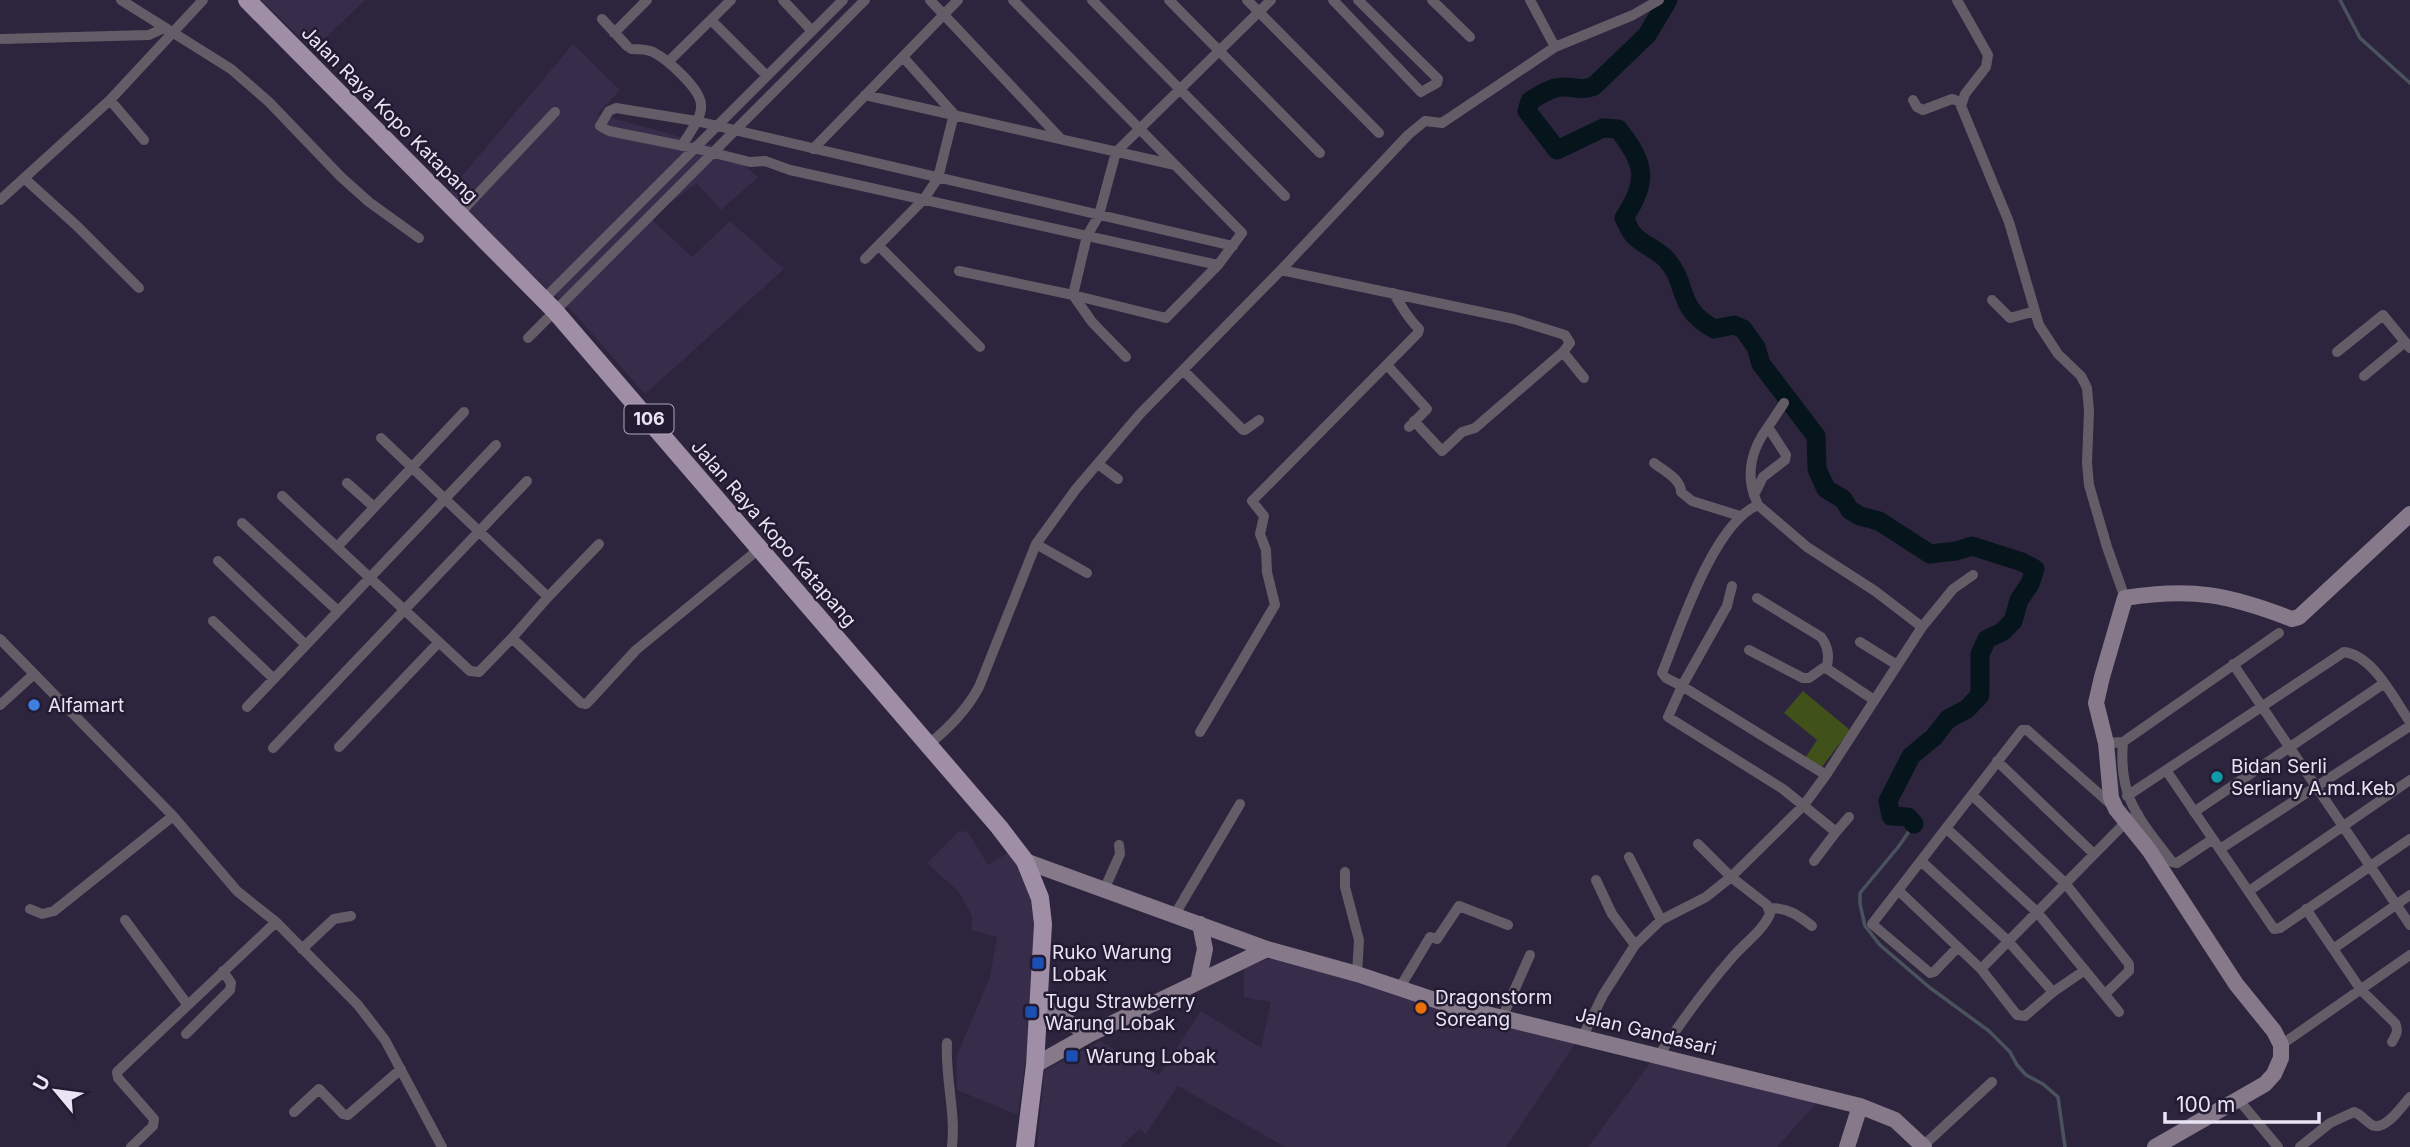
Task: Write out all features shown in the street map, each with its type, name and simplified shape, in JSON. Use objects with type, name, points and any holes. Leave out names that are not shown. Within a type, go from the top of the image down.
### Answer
[{"type":"main road","name":"Jalan Raya Kopo Katapang","points":[[247,0],[549,304],[999,827],[1025,861]]},
{"type":"main road","name":"106","points":[[1025,861],[1042,906],[1044,924],[1035,1065],[1025,1147]]},
{"type":"street","points":[[0,200],[110,100],[168,31],[203,0]]},
{"type":"street","points":[[614,33],[647,0]]},
{"type":"street","points":[[668,62],[731,0]]},
{"type":"street","points":[[783,0],[812,31]]},
{"type":"street","points":[[528,338],[549,304],[694,148],[843,0]]},
{"type":"street","points":[[549,304],[713,152],[865,0]]},
{"type":"street","points":[[930,0],[1061,138]]},
{"type":"street","points":[[813,149],[958,0]]},
{"type":"street","points":[[959,271],[1166,318],[1218,265],[1241,231],[1013,0]]},
{"type":"street","points":[[1092,0],[1285,196]]},
{"type":"street","points":[[1169,0],[1320,153]]},
{"type":"street","points":[[1247,0],[1379,133]]},
{"type":"street","points":[[1126,357],[1092,323],[1073,295],[1087,236],[1099,215],[1116,152],[1271,0]]},
{"type":"street","points":[[1333,0],[1421,92],[1437,83],[1438,79],[1358,0]]},
{"type":"street","points":[[1432,0],[1471,37]]},
{"type":"street","points":[[1530,0],[1555,47]]},
{"type":"street","points":[[928,745],[962,713],[979,687],[1036,544],[1068,500],[1140,414],[1281,270],[1334,211],[1425,121],[1442,122],[1555,47],[1640,12],[1659,0]]},
{"type":"street","points":[[1957,0],[1987,55],[1986,67],[1961,102]]},
{"type":"street","points":[[129,2],[168,31],[231,69],[269,102],[341,177],[369,202],[419,238]]},
{"type":"street","points":[[602,19],[629,47],[649,50],[668,62],[690,84],[701,102],[696,121],[682,146]]},
{"type":"street","points":[[711,20],[767,76]]},
{"type":"street","points":[[0,39],[149,35],[168,31]]},
{"type":"street","points":[[902,57],[954,114]]},
{"type":"street","points":[[865,95],[1175,165]]},
{"type":"street","points":[[1913,100],[1916,107],[1923,110],[1952,99],[1961,102],[2005,209],[2039,325],[2058,354],[2081,376],[2087,388],[2087,463],[2090,485],[2107,547],[2125,598],[2098,692],[2097,708],[2106,743],[2108,788],[2236,984],[2274,1031],[2281,1045],[2281,1058],[2271,1078],[2155,1147]]},
{"type":"street","points":[[110,100],[144,139]]},
{"type":"street","points":[[1218,265],[790,170],[765,161],[750,162],[609,131],[602,129],[601,123],[609,111],[616,108],[696,121],[1233,246]]},
{"type":"street","points":[[460,214],[555,112]]},
{"type":"street","points":[[865,259],[924,200],[938,178],[954,114]]},
{"type":"street","points":[[24,178],[139,288]]},
{"type":"street","points":[[879,246],[980,347]]},
{"type":"street","points":[[1281,270],[1514,319],[1561,333],[1570,343],[1475,428],[1462,432],[1442,450],[1412,424],[1427,409],[1387,365]]},
{"type":"street","points":[[1200,732],[1275,605],[1261,534],[1264,516],[1252,501],[1419,331],[1405,315],[1393,293]]},
{"type":"street","points":[[1992,300],[2010,318],[2035,311]]},
{"type":"street","points":[[2337,352],[2383,315],[2407,345],[2364,376]]},
{"type":"street","points":[[1563,352],[1584,378]]},
{"type":"street","points":[[1182,370],[1243,430],[1259,420]]},
{"type":"street","points":[[1784,403],[1757,445],[1749,476],[1756,500],[1807,547],[1875,591],[1922,627]]},
{"type":"street","points":[[337,547],[464,412]]},
{"type":"street","points":[[1768,427],[1786,456],[1785,460],[1763,477],[1756,500],[1714,551],[1662,673],[1666,678],[1682,685],[1826,775]]},
{"type":"street","points":[[381,438],[548,597]]},
{"type":"street","points":[[247,707],[496,445]]},
{"type":"street","points":[[1654,463],[1676,480],[1681,486],[1681,492],[1692,501],[1741,516]]},
{"type":"street","points":[[1098,464],[1118,479]]},
{"type":"street","points":[[274,748],[527,481]]},
{"type":"street","points":[[347,483],[374,507]]},
{"type":"street","points":[[282,496],[475,673],[512,638],[599,544]]},
{"type":"street","points":[[2125,598],[2161,593],[2226,596],[2292,619],[2299,617],[2410,514]]},
{"type":"street","points":[[242,523],[338,611]]},
{"type":"street","points":[[1036,544],[1087,573]]},
{"type":"street","points":[[512,638],[581,703],[586,704],[636,650],[760,549]]},
{"type":"street","points":[[218,561],[306,645]]},
{"type":"street","points":[[1583,1036],[1603,995],[1635,945],[1661,920],[1706,897],[1731,877],[1804,805],[1951,584],[1973,575]]},
{"type":"street","points":[[1732,586],[1727,606],[1668,714],[1670,719],[1783,789],[1836,832]]},
{"type":"street","points":[[1749,650],[1803,678],[1810,678],[1826,668],[1830,660],[1821,637],[1757,598]]},
{"type":"street","points":[[213,621],[274,679]]},
{"type":"street","points":[[2106,743],[2123,742],[2279,633]]},
{"type":"street","points":[[0,639],[173,816],[231,884],[276,922],[358,1005],[385,1040],[442,1147]]},
{"type":"street","points":[[339,747],[439,642]]},
{"type":"street","points":[[1860,642],[1897,666]]},
{"type":"street","points":[[2127,796],[2344,652],[2355,653],[2366,661],[2384,684],[2410,724],[2221,849]]},
{"type":"street","points":[[2233,664],[2410,925]]},
{"type":"street","points":[[1826,668],[1874,700]]},
{"type":"street","points":[[0,705],[34,674]]},
{"type":"street","points":[[2194,811],[2384,684]]},
{"type":"street","points":[[1958,947],[1934,972],[1930,972],[1872,926],[1872,922],[1899,891],[1997,761],[2026,729],[2127,815],[2174,863],[2213,839]]},
{"type":"street","points":[[1981,969],[2094,854],[2127,815],[2122,768],[2123,742]]},
{"type":"street","points":[[1997,761],[2094,854]]},
{"type":"street","points":[[2166,770],[2274,929],[2280,928],[2410,839]]},
{"type":"street","points":[[2249,891],[2410,780]]},
{"type":"street","points":[[1972,795],[2065,883],[2129,964],[2129,971],[2105,993]]},
{"type":"street","points":[[1174,916],[1240,804]]},
{"type":"street","points":[[30,909],[42,914],[54,911],[173,816]]},
{"type":"street","points":[[1814,861],[1849,817]]},
{"type":"street","points":[[1946,828],[2037,912],[2119,1012]]},
{"type":"street","points":[[1698,844],[1731,877],[1770,908],[1792,911],[1812,926]]},
{"type":"street","points":[[1104,890],[1120,854],[1119,845]]},
{"type":"street","points":[[1629,857],[1661,920]]},
{"type":"street","name":"Jalan Gandasari","points":[[1025,861],[1267,949],[1357,974],[1450,1005],[1860,1106],[1895,1120],[1924,1146]]},
{"type":"street","points":[[1921,861],[2008,941],[2053,992]]},
{"type":"street","points":[[1036,887],[1040,879],[1054,871]]},
{"type":"street","points":[[1345,872],[1345,887],[1359,940],[1357,974]]},
{"type":"street","points":[[1596,880],[1612,914],[1635,945]]},
{"type":"street","points":[[1899,891],[1981,969],[2021,1017],[2085,970]]},
{"type":"street","points":[[2333,949],[2410,895]]},
{"type":"street","points":[[1399,989],[1430,937],[1437,939],[1459,906],[1508,925]]},
{"type":"street","points":[[1659,1055],[1732,957],[1764,925],[1770,908]]},
{"type":"street","points":[[2306,909],[2361,990],[2398,1028],[2392,1042]]},
{"type":"street","points":[[302,949],[334,919],[351,916]]},
{"type":"street","points":[[125,920],[187,1004]]},
{"type":"street","points":[[131,1147],[153,1126],[154,1119],[118,1079],[117,1072],[276,922]]},
{"type":"street","points":[[1198,982],[1205,948],[1200,924]]},
{"type":"street","points":[[1035,1065],[1090,1034],[1267,949]]},
{"type":"street","points":[[1502,1018],[1530,955]]},
{"type":"street","points":[[2281,1045],[2410,955]]},
{"type":"street","points":[[187,1034],[230,990],[231,983],[223,971]]},
{"type":"street","points":[[1039,1001],[1059,1017],[1090,1034]]},
{"type":"street","points":[[947,1043],[946,1066],[953,1121],[952,1147]]},
{"type":"street","points":[[294,1112],[319,1090],[342,1114],[348,1115],[401,1069]]},
{"type":"street","points":[[1924,1146],[1992,1082]]},
{"type":"street","points":[[2300,1147],[2330,1123],[2354,1112],[2363,1116],[2373,1126],[2379,1127],[2390,1120],[2410,1097]]},
{"type":"street","points":[[2238,1099],[2278,1147]]},
{"type":"street","points":[[1847,1147],[1860,1106]]},
{"type":"shaded area","points":[[261,0],[365,0],[313,50]]},
{"type":"shaded area","points":[[573,44],[620,90],[597,114],[725,149],[758,177],[721,210],[697,183],[650,218],[692,257],[730,221],[784,269],[645,394],[573,312],[446,195]]},
{"type":"shaded area","points":[[959,831],[968,832],[988,865],[1011,851],[1033,902],[1034,997],[1018,1115],[957,1090],[956,1058],[990,977],[997,937],[972,930],[972,916],[959,892],[927,863]]},
{"type":"shaded area","points":[[1281,955],[1576,1042],[1506,1147],[1285,1147],[1178,1086],[1146,1134],[1139,1129],[1121,1147],[1037,1147],[1044,1071],[1100,1041],[1159,1075],[1201,1011],[1261,1048],[1271,1002],[1244,997],[1244,967]]},
{"type":"shaded area","points":[[1651,1062],[1819,1100],[1777,1147],[1588,1147]]},
{"type":"green space","points":[[1803,691],[1850,730],[1821,768],[1803,761],[1817,740],[1784,713]]},
{"type":"waterway","points":[[1668,0],[1647,35],[1594,86],[1584,89],[1553,89],[1530,101],[1527,111],[1557,150],[1603,128],[1618,129],[1634,152],[1640,172],[1637,193],[1624,218],[1630,230],[1635,237],[1666,259],[1678,278],[1688,304],[1701,320],[1714,329],[1734,325],[1743,329],[1756,347],[1761,364],[1816,436],[1817,469],[1826,489],[1843,499],[1850,510],[1879,521],[1930,554],[1972,546],[2022,562],[2035,569],[2030,584],[2019,600],[2013,621],[2002,632],[1987,639],[1980,654],[1980,695],[1967,709],[1948,719],[1934,737],[1911,756],[1888,801],[1891,816],[1908,817],[1914,824]]},
{"type":"waterway","points":[[2340,0],[2360,38],[2410,83]]},
{"type":"waterway","points":[[1914,824],[1860,893],[1865,926],[1880,945],[1929,987],[1989,1031],[2010,1052],[2026,1075],[2043,1084],[2058,1097],[2065,1147]]},
{"type":"place","name":"Alfamart","points":[[34,705]]},
{"type":"place","name":"Bidan Serli Serliany A.md.Keb","points":[[2217,777]]},
{"type":"place","name":"Ruko Warung Lobak","points":[[1038,963]]},
{"type":"place","name":"Dragonstorm Soreang","points":[[1421,1008]]},
{"type":"place","name":"Tugu Strawberry Warung Lobak","points":[[1031,1012]]},
{"type":"place","name":"Warung Lobak","points":[[1072,1056]]}]
